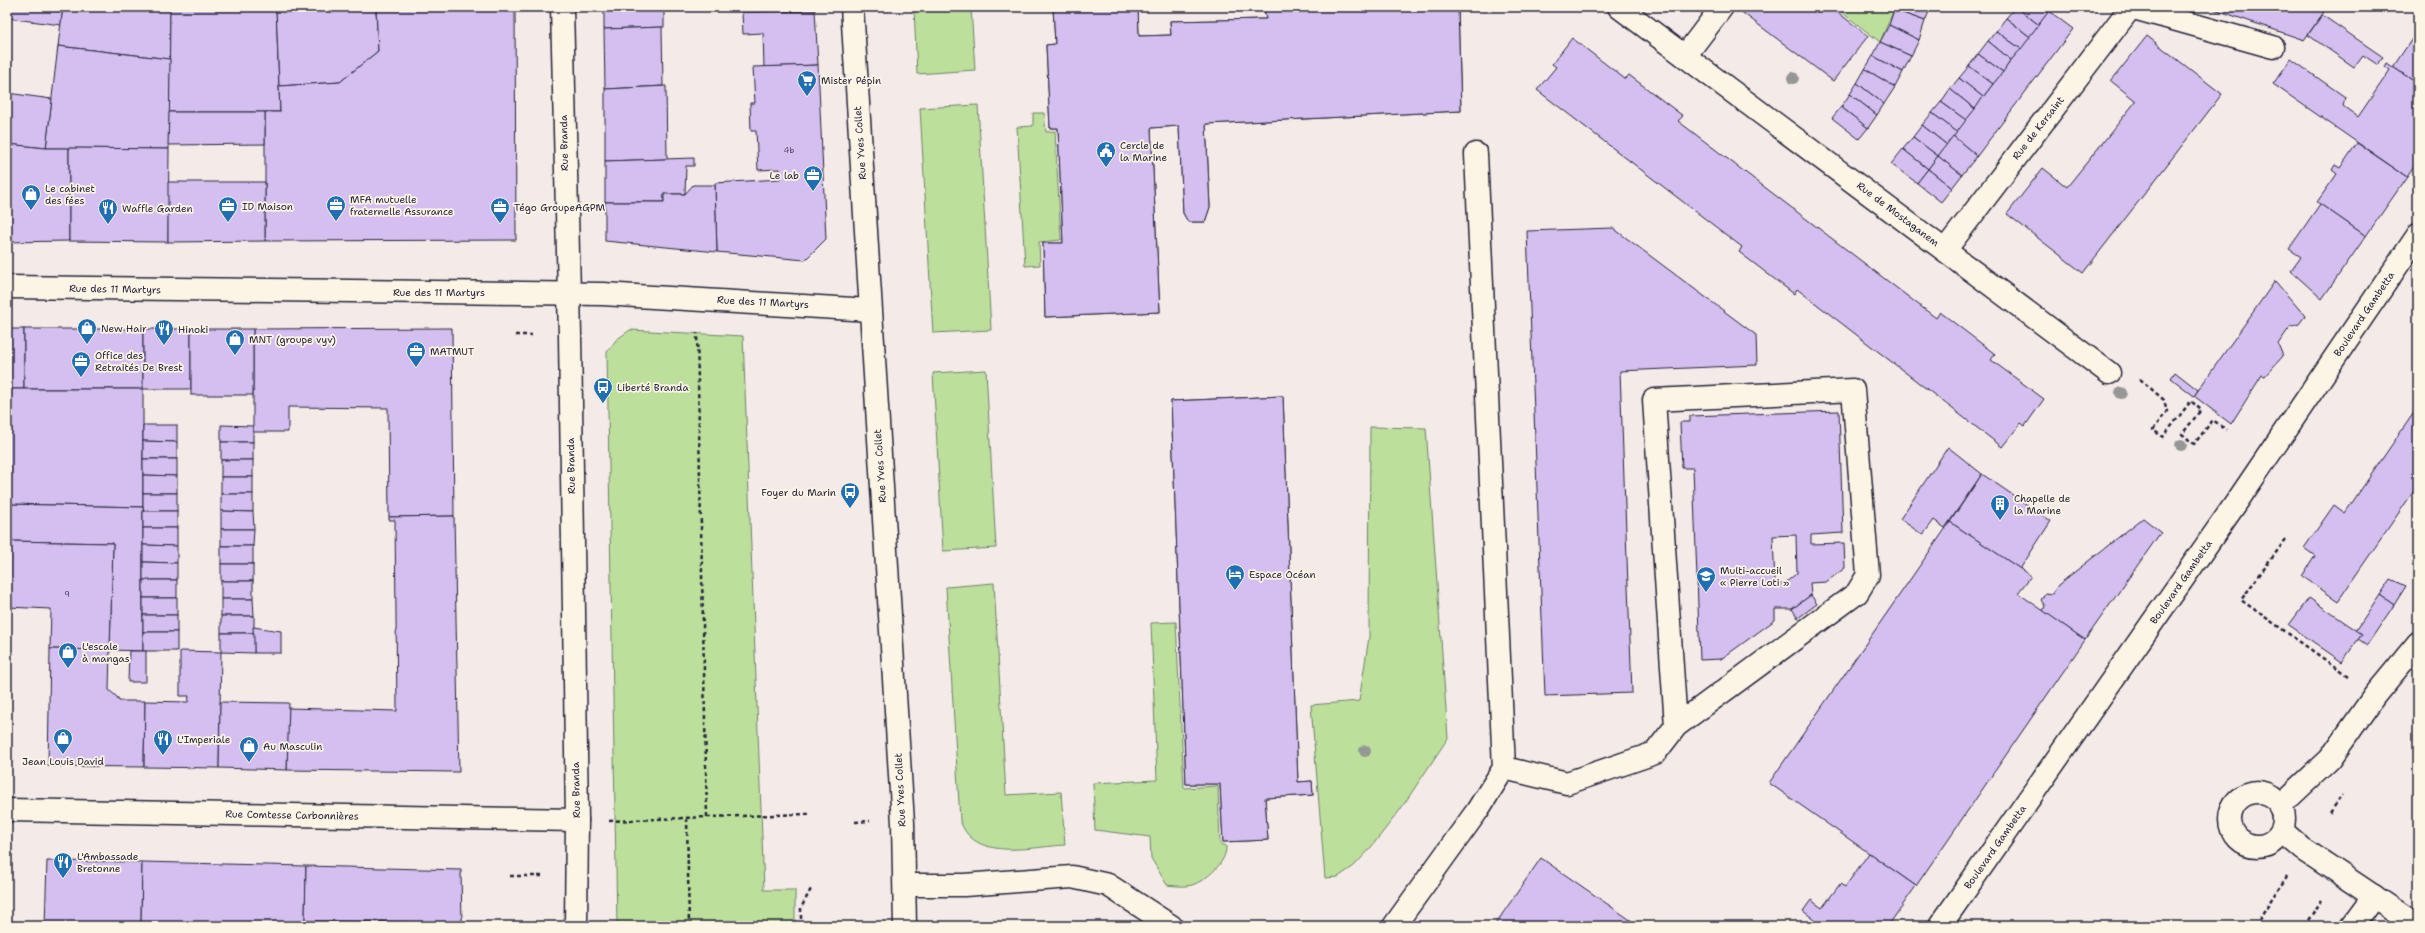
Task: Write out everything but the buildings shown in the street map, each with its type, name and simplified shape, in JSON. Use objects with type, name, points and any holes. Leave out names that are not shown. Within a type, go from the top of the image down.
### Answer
[{"type":"street","name":"Rue Branda","points":[[562,7],[569,294],[577,820],[576,926]]},
{"type":"street","name":"Rue Yves Collet","points":[[852,7],[905,884],[905,926]]},
{"type":"street","name":"Rue de Mostaganem","points":[[1619,7],[1946,249],[2109,373]]},
{"type":"street","points":[[1685,56],[1722,7]]},
{"type":"street","points":[[2131,7],[2273,47]]},
{"type":"street","name":"Rue de Kersaint","points":[[1946,249],[2131,7]]},
{"type":"street","points":[[1394,926],[1476,811],[1504,768],[1476,154]]},
{"type":"street","name":"Boulevard Gambetta","points":[[1940,926],[2236,503],[2418,235]]},
{"type":"street","name":"Rue des 11 Martyrs","points":[[7,287],[569,294],[696,299],[870,310]]},
{"type":"street","points":[[1504,768],[1567,783],[1655,753],[1676,726],[1857,593],[1868,575],[1853,390],[1654,400],[1676,726]]},
{"type":"street","points":[[2281,804],[2330,759],[2375,695],[2418,642]]},
{"type":"street","points":[[2258,791],[2268,793],[2281,804],[2285,823],[2282,831],[2269,844],[2251,846],[2236,837],[2230,820],[2234,803],[2249,793],[2258,791]]},
{"type":"street","name":"Rue Comtesse Carbonnières","points":[[7,810],[577,820]]},
{"type":"street","points":[[2282,831],[2303,849],[2418,926]]},
{"type":"street","points":[[905,884],[964,885],[1072,877],[1108,885],[1171,926]]},
{"type":"street","points":[[2352,926],[2374,896]]},
{"type":"path","points":[[696,299],[707,817]]},
{"type":"path","points":[[515,335],[532,336]]},
{"type":"path","points":[[2109,373],[2136,375],[2164,400],[2167,411],[2153,430],[2163,437],[2191,401],[2201,410],[2182,434],[2194,444],[2213,420],[2227,430]]},
{"type":"path","points":[[2286,539],[2241,600],[2350,677]]},
{"type":"path","points":[[2330,812],[2346,789]]},
{"type":"path","points":[[604,820],[809,814]]},
{"type":"path","points":[[687,818],[689,926]]},
{"type":"path","points":[[855,822],[870,820]]},
{"type":"path","points":[[2255,926],[2289,874]]},
{"type":"path","points":[[510,876],[550,876]]},
{"type":"path","points":[[801,926],[801,908],[812,887]]},
{"type":"green space","points":[[914,7],[971,7],[975,70],[917,74]]},
{"type":"green space","points":[[1835,7],[1895,7],[1880,42]]},
{"type":"green space","points":[[978,105],[991,330],[933,333],[920,108]]},
{"type":"green space","points":[[1033,113],[1044,113],[1046,132],[1055,131],[1061,240],[1039,242],[1040,265],[1025,266],[1017,127],[1033,126]]},
{"type":"green space","points":[[630,330],[743,336],[764,890],[795,890],[795,924],[617,926],[607,352],[616,340]]},
{"type":"green space","points":[[986,370],[996,548],[943,551],[933,373]]},
{"type":"green space","points":[[1370,427],[1426,428],[1448,738],[1400,810],[1368,851],[1354,866],[1338,877],[1325,878],[1311,705],[1359,701],[1369,637]]},
{"type":"green space","points":[[994,583],[1006,795],[1061,792],[1065,845],[1020,849],[990,847],[977,842],[967,833],[960,820],[946,587]]},
{"type":"green space","points":[[1176,622],[1184,788],[1218,786],[1220,844],[1226,846],[1220,864],[1210,875],[1198,883],[1183,886],[1167,885],[1151,858],[1150,837],[1095,830],[1093,783],[1157,780],[1151,623]]},
{"type":"place","name":"Mister Pépin","points":[[807,97]]},
{"type":"place","name":"Cercle de la Marine","points":[[1106,168]]},
{"type":"place","name":"Le lab","points":[[813,192]]},
{"type":"place","name":"Le cabinet des fées","points":[[31,211]]},
{"type":"place","name":"MFA mutuelle fraternelle Assurance","points":[[336,222]]},
{"type":"place","name":"ID Maison","points":[[228,223]]},
{"type":"place","name":"Tégo GroupeAGPM","points":[[500,224]]},
{"type":"place","name":"Waffle Garden","points":[[108,225]]},
{"type":"place","name":"New Hair","points":[[87,345]]},
{"type":"place","name":"Hinoki","points":[[164,346]]},
{"type":"place","name":"MNT (groupe vyv)","points":[[235,356]]},
{"type":"place","name":"MATMUT","points":[[416,368]]},
{"type":"place","name":"Office des Retraités De Brest","points":[[81,378]]},
{"type":"place","name":"Liberté Branda","points":[[603,404]]},
{"type":"place","name":"Foyer du Marin","points":[[850,509]]},
{"type":"place","name":"Chapelle de la Marine","points":[[2000,521]]},
{"type":"place","name":"Espace Océan","points":[[1235,591]]},
{"type":"place","name":"Multi-accueil « Pierre Loti »","points":[[1706,593]]},
{"type":"place","name":"L'escale à mangas","points":[[68,669]]},
{"type":"place","name":"Jean Louis David","points":[[63,755]]},
{"type":"place","name":"L'Imperiale","points":[[163,756]]},
{"type":"place","name":"Au Masculin","points":[[249,763]]},
{"type":"place","name":"L'Ambassade Bretonne","points":[[63,879]]}]
